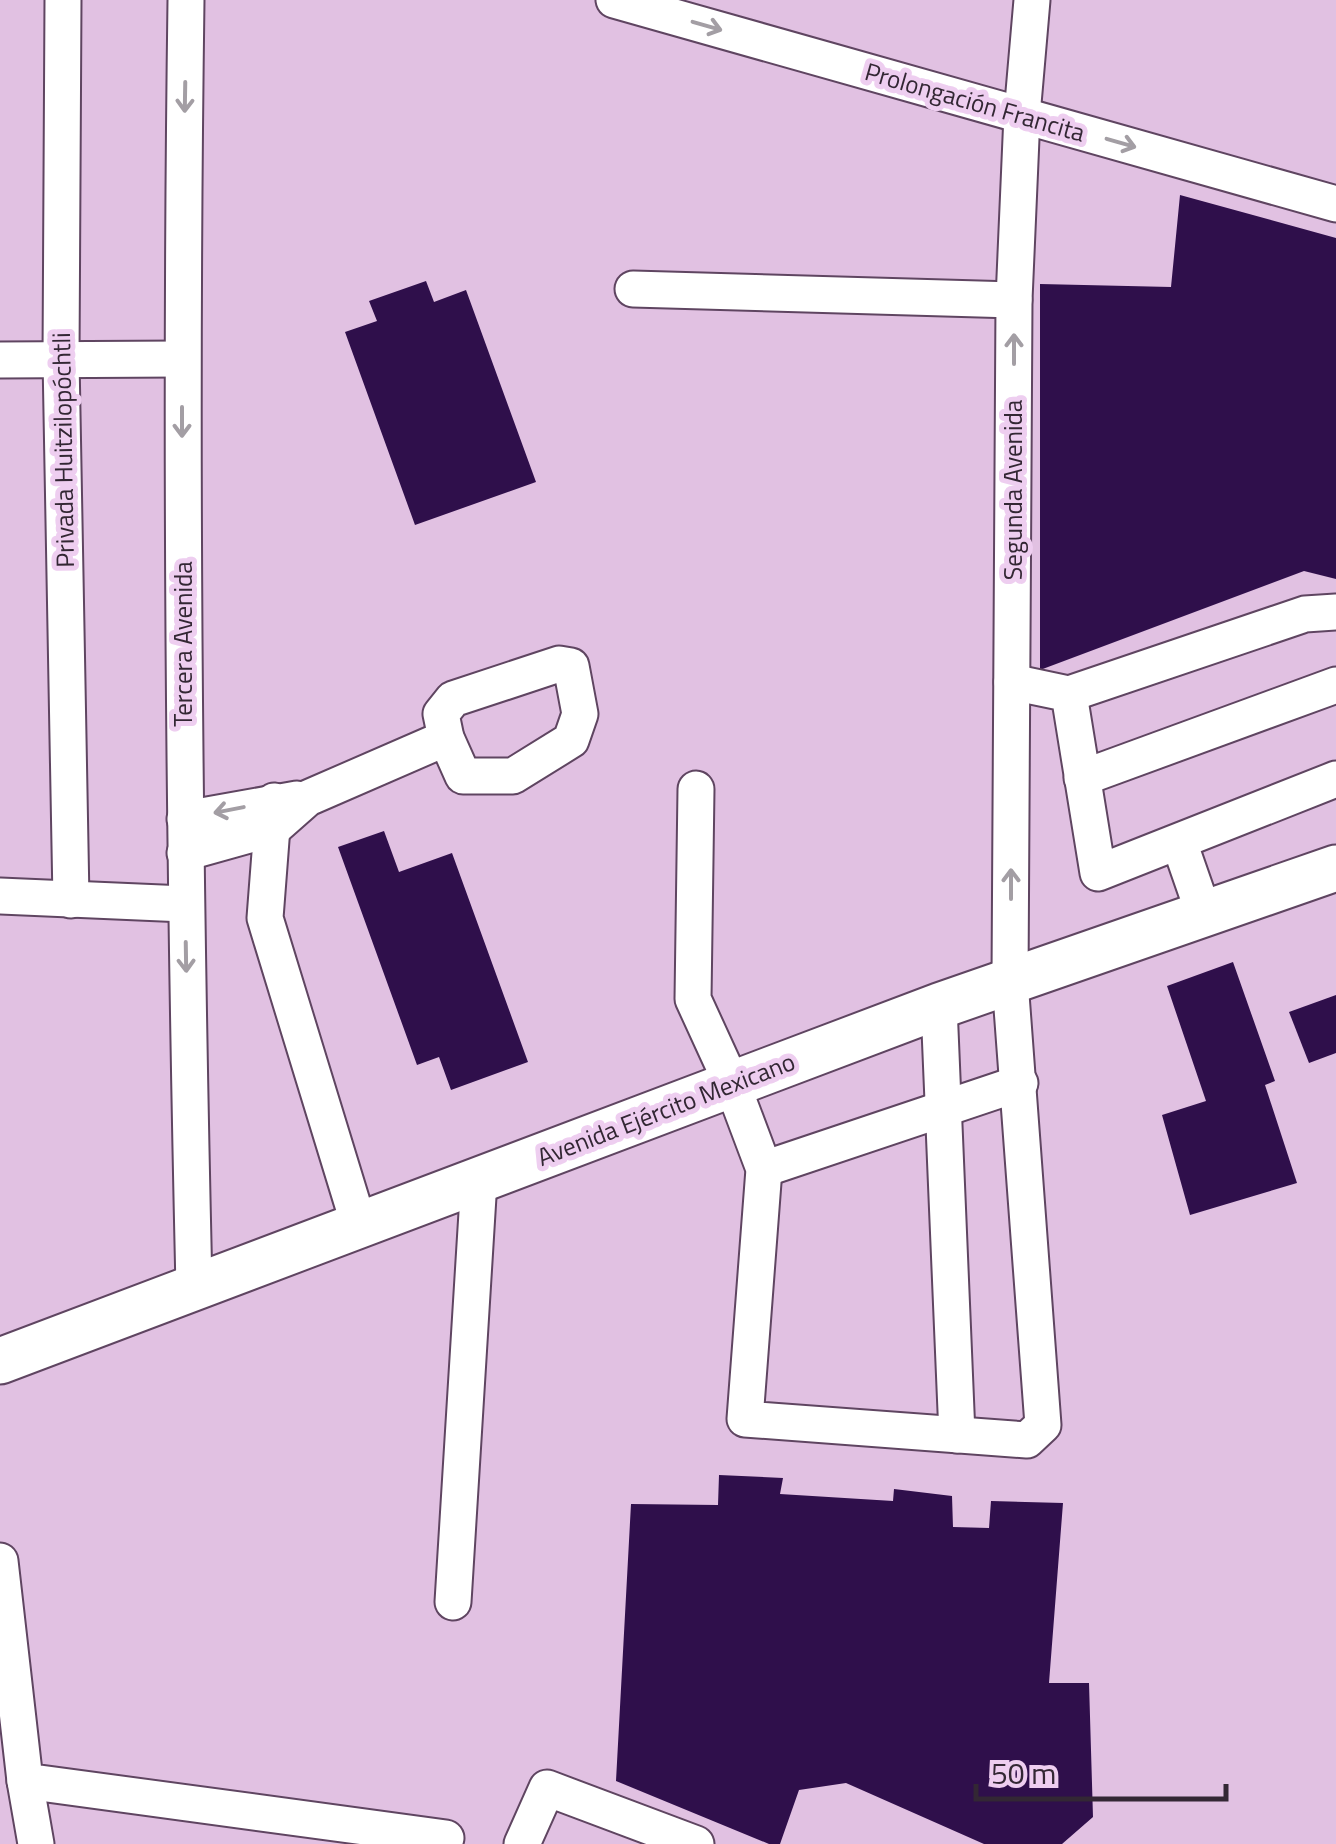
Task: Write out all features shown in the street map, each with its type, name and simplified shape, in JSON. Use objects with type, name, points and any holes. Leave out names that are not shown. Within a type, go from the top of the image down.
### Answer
[{"type":"main road","name":"Avenida Ejército Mexicano","points":[[0,1361],[939,1006],[1336,868]]},
{"type":"street","name":"Privada Huitzilopóchtli","points":[[63,0],[61,360],[71,900]]},
{"type":"street","name":"Tercera Avenida","points":[[186,0],[181,359],[185,904],[194,1287]]},
{"type":"street","name":"Prolongación Francita","points":[[614,0],[1336,204]]},
{"type":"street","name":"Segunda Avenida","points":[[957,1435],[1027,1440],[1043,1425],[1010,982],[1014,300],[1022,115],[1032,0]]},
{"type":"street","points":[[632,289],[1014,300]]},
{"type":"street","points":[[0,360],[181,359]]},
{"type":"street","points":[[1012,682],[1068,694],[1305,614],[1336,612]]},
{"type":"street","points":[[1082,778],[1336,685]]},
{"type":"street","points":[[1068,694],[1098,873],[1336,778]]},
{"type":"street","points":[[185,836],[285,809],[446,738]]},
{"type":"street","points":[[696,788],[693,999],[732,1084],[764,1169],[745,1419],[957,1435],[939,1006]]},
{"type":"street","points":[[285,809],[265,918],[359,1225]]},
{"type":"street","points":[[1179,842],[1204,914]]},
{"type":"street","points":[[0,896],[185,904]]},
{"type":"street","points":[[764,1169],[1020,1083]]},
{"type":"street","points":[[453,1602],[479,1180]]},
{"type":"street","points":[[0,1561],[36,1844]]},
{"type":"street","points":[[25,1780],[305,1832],[446,1838]]},
{"type":"street","points":[[522,1844],[547,1788],[696,1844]]},
{"type":"building","points":[[1180,195],[1336,238],[1336,579],[1304,571],[1040,670],[1040,284],[1171,287]]},
{"type":"building","points":[[426,281],[434,302],[466,290],[536,482],[415,525],[345,332],[377,321],[369,301]]},
{"type":"building","points":[[384,831],[399,872],[452,853],[528,1062],[451,1090],[439,1057],[417,1065],[338,847]]},
{"type":"building","points":[[1233,962],[1275,1081],[1265,1085],[1297,1183],[1190,1215],[1162,1115],[1206,1101],[1167,986]]},
{"type":"building","points":[[1336,995],[1336,1053],[1309,1063],[1289,1012]]},
{"type":"building","points":[[719,1475],[783,1478],[780,1494],[893,1501],[894,1489],[952,1496],[953,1527],[989,1528],[991,1501],[1063,1503],[1049,1683],[1089,1683],[1093,1817],[1062,1844],[984,1844],[846,1783],[799,1790],[780,1844],[769,1844],[616,1781],[631,1504],[718,1505]]}]
